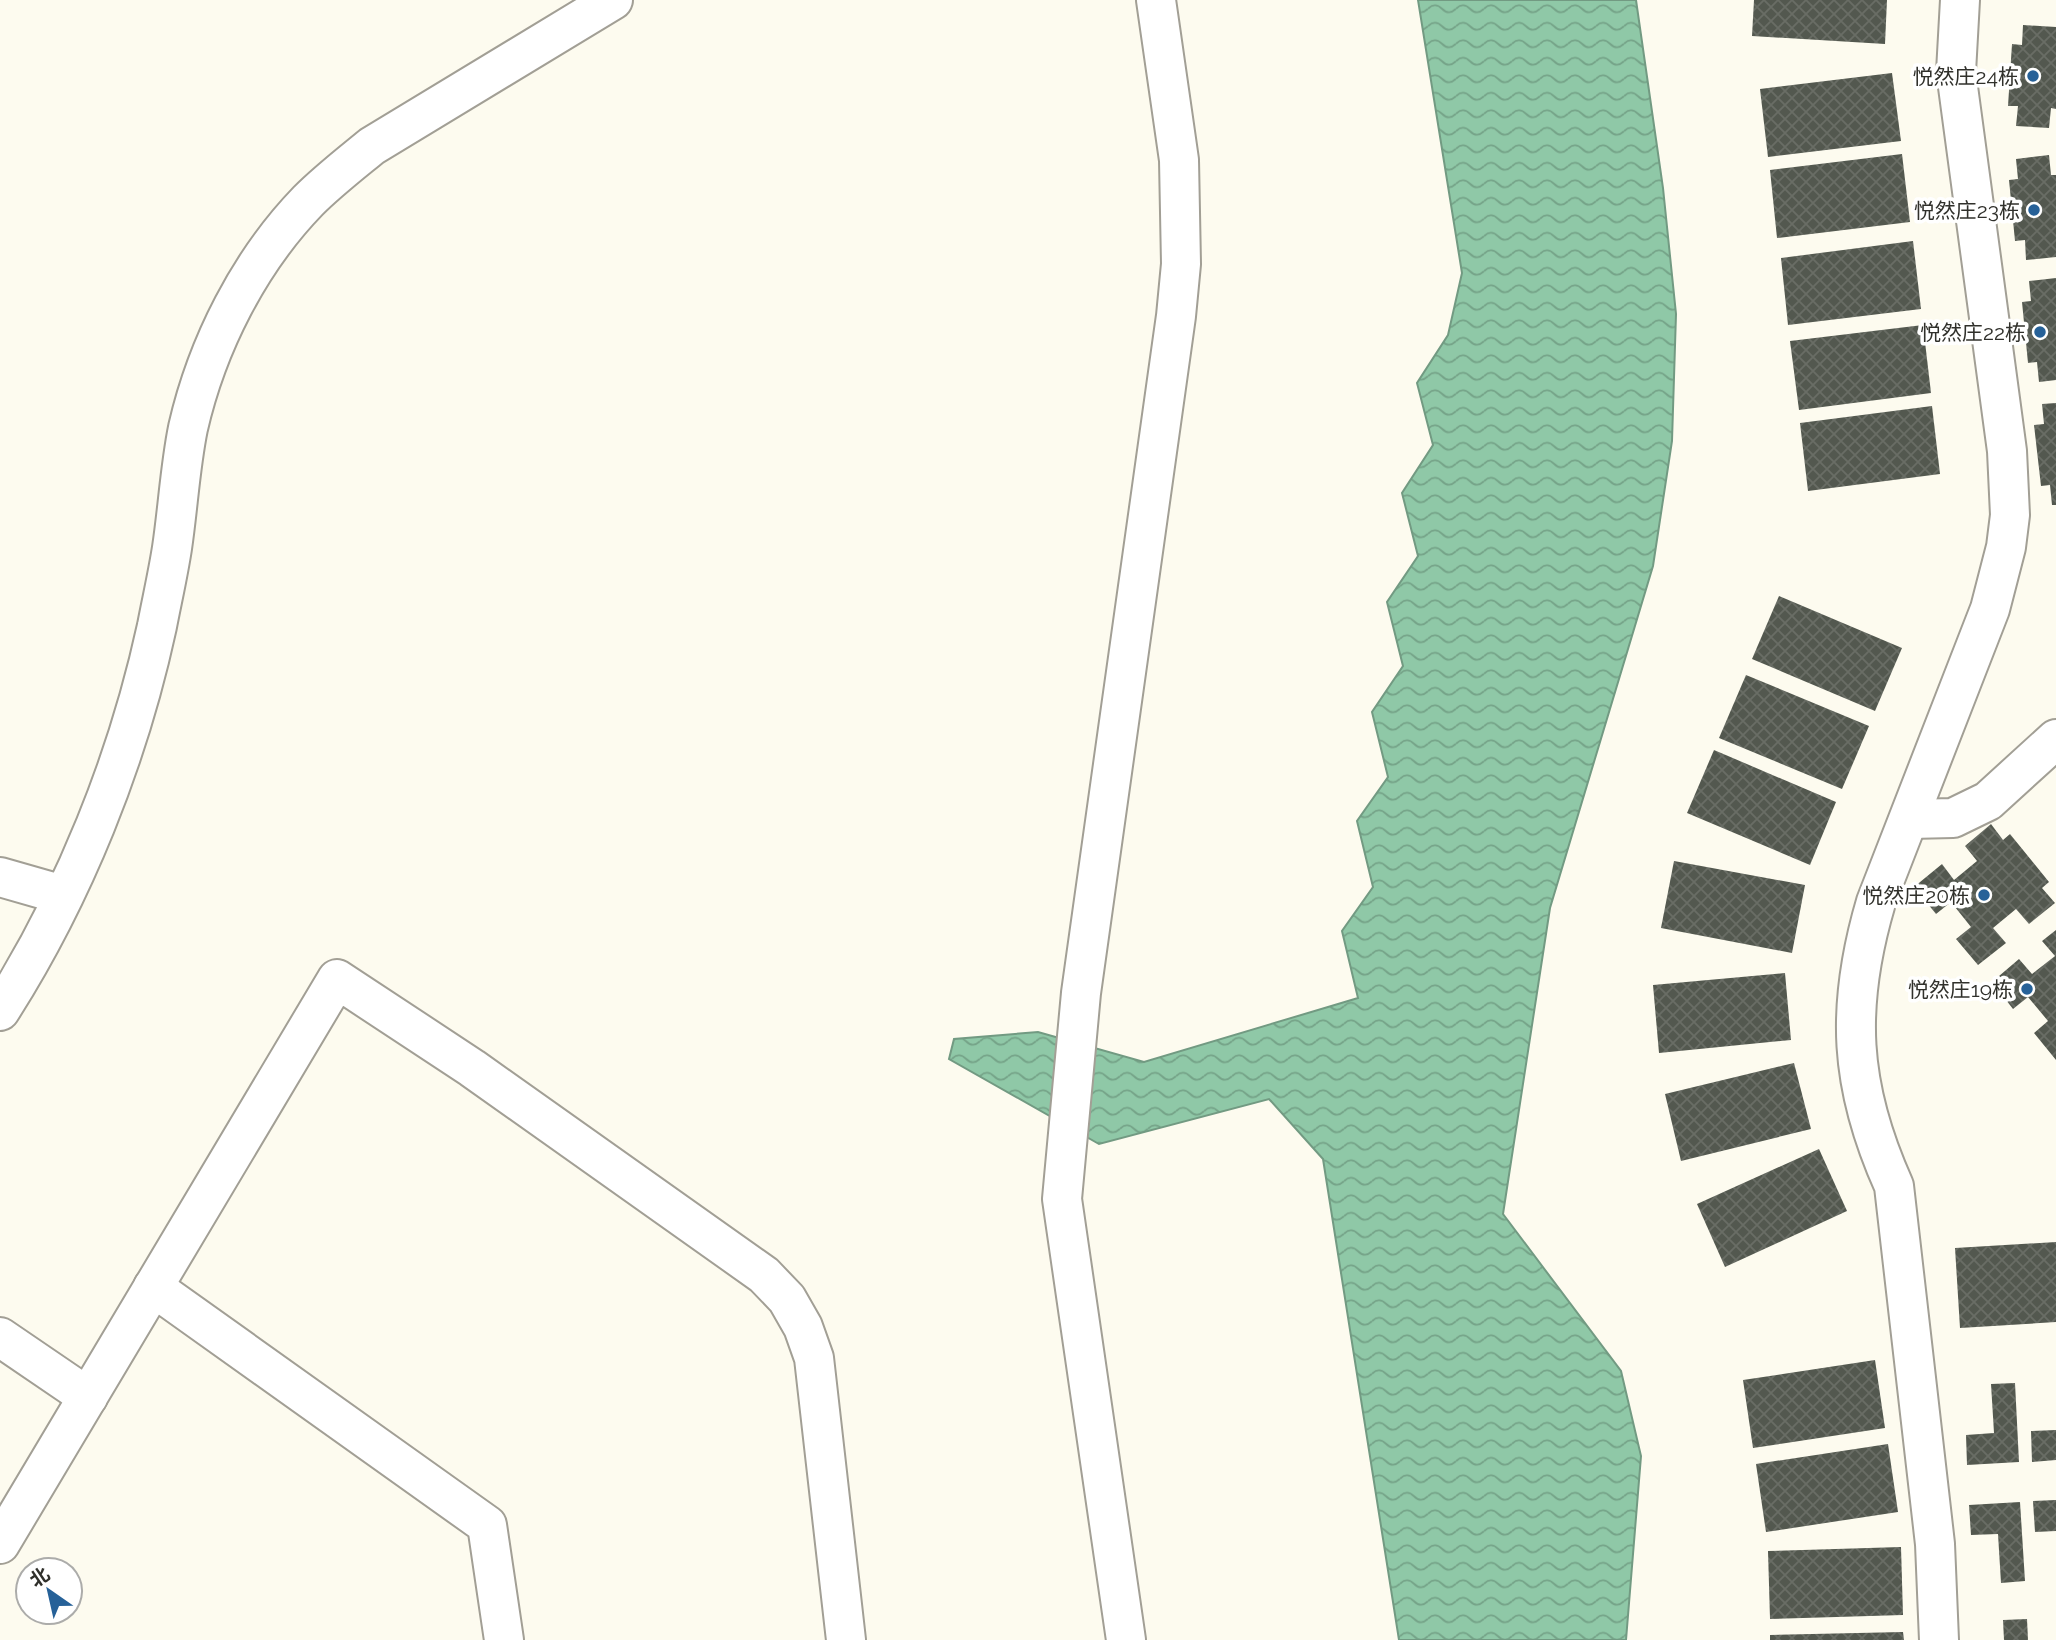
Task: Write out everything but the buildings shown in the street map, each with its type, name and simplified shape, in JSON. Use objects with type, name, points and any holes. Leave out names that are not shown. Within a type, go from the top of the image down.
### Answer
[{"type":"lane","points":[[0,1011],[48,928],[112,781],[136,705],[159,614],[172,549],[187,438],[200,386],[233,307],[255,270],[308,202],[372,146],[613,0]]},
{"type":"lane","points":[[1126,1640],[1062,1199],[1081,993],[1176,316],[1181,264],[1179,160],[1156,0]]},
{"type":"lane","points":[[1939,1640],[1936,1544],[1894,1186],[1877,1149],[1865,1108],[1857,1067],[1855,1025],[1857,984],[1864,942],[1876,902],[1990,609],[2006,547],[2010,515],[2007,451],[1956,72],[1960,0]]},
{"type":"lane","points":[[1910,819],[1953,818],[1988,801],[2056,739]]},
{"type":"lane","points":[[0,877],[64,895]]},
{"type":"lane","points":[[0,1544],[337,979],[606,1161],[764,1275],[787,1299],[803,1328],[814,1358],[846,1640]]},
{"type":"lane","points":[[153,1287],[487,1525],[504,1640]]},
{"type":"lane","points":[[0,1337],[88,1397]]},
{"type":"water","points":[[1418,0],[1636,0],[1663,188],[1676,314],[1672,441],[1653,566],[1550,908],[1503,1214],[1621,1371],[1641,1456],[1626,1640],[1399,1640],[1323,1159],[1269,1099],[1099,1144],[949,1059],[954,1039],[1038,1032],[1144,1062],[1358,998],[1342,931],[1373,887],[1357,821],[1388,777],[1372,712],[1403,666],[1387,602],[1418,556],[1402,493],[1433,445],[1417,383],[1448,335],[1462,273]]},
{"type":"place","name":"悦然庄24栋","points":[[2033,76]]},
{"type":"place","name":"悦然庄23栋","points":[[2034,210]]},
{"type":"place","name":"悦然庄22栋","points":[[2040,332]]},
{"type":"place","name":"悦然庄20栋","points":[[1984,895]]},
{"type":"place","name":"悦然庄19栋","points":[[2027,989]]}]
